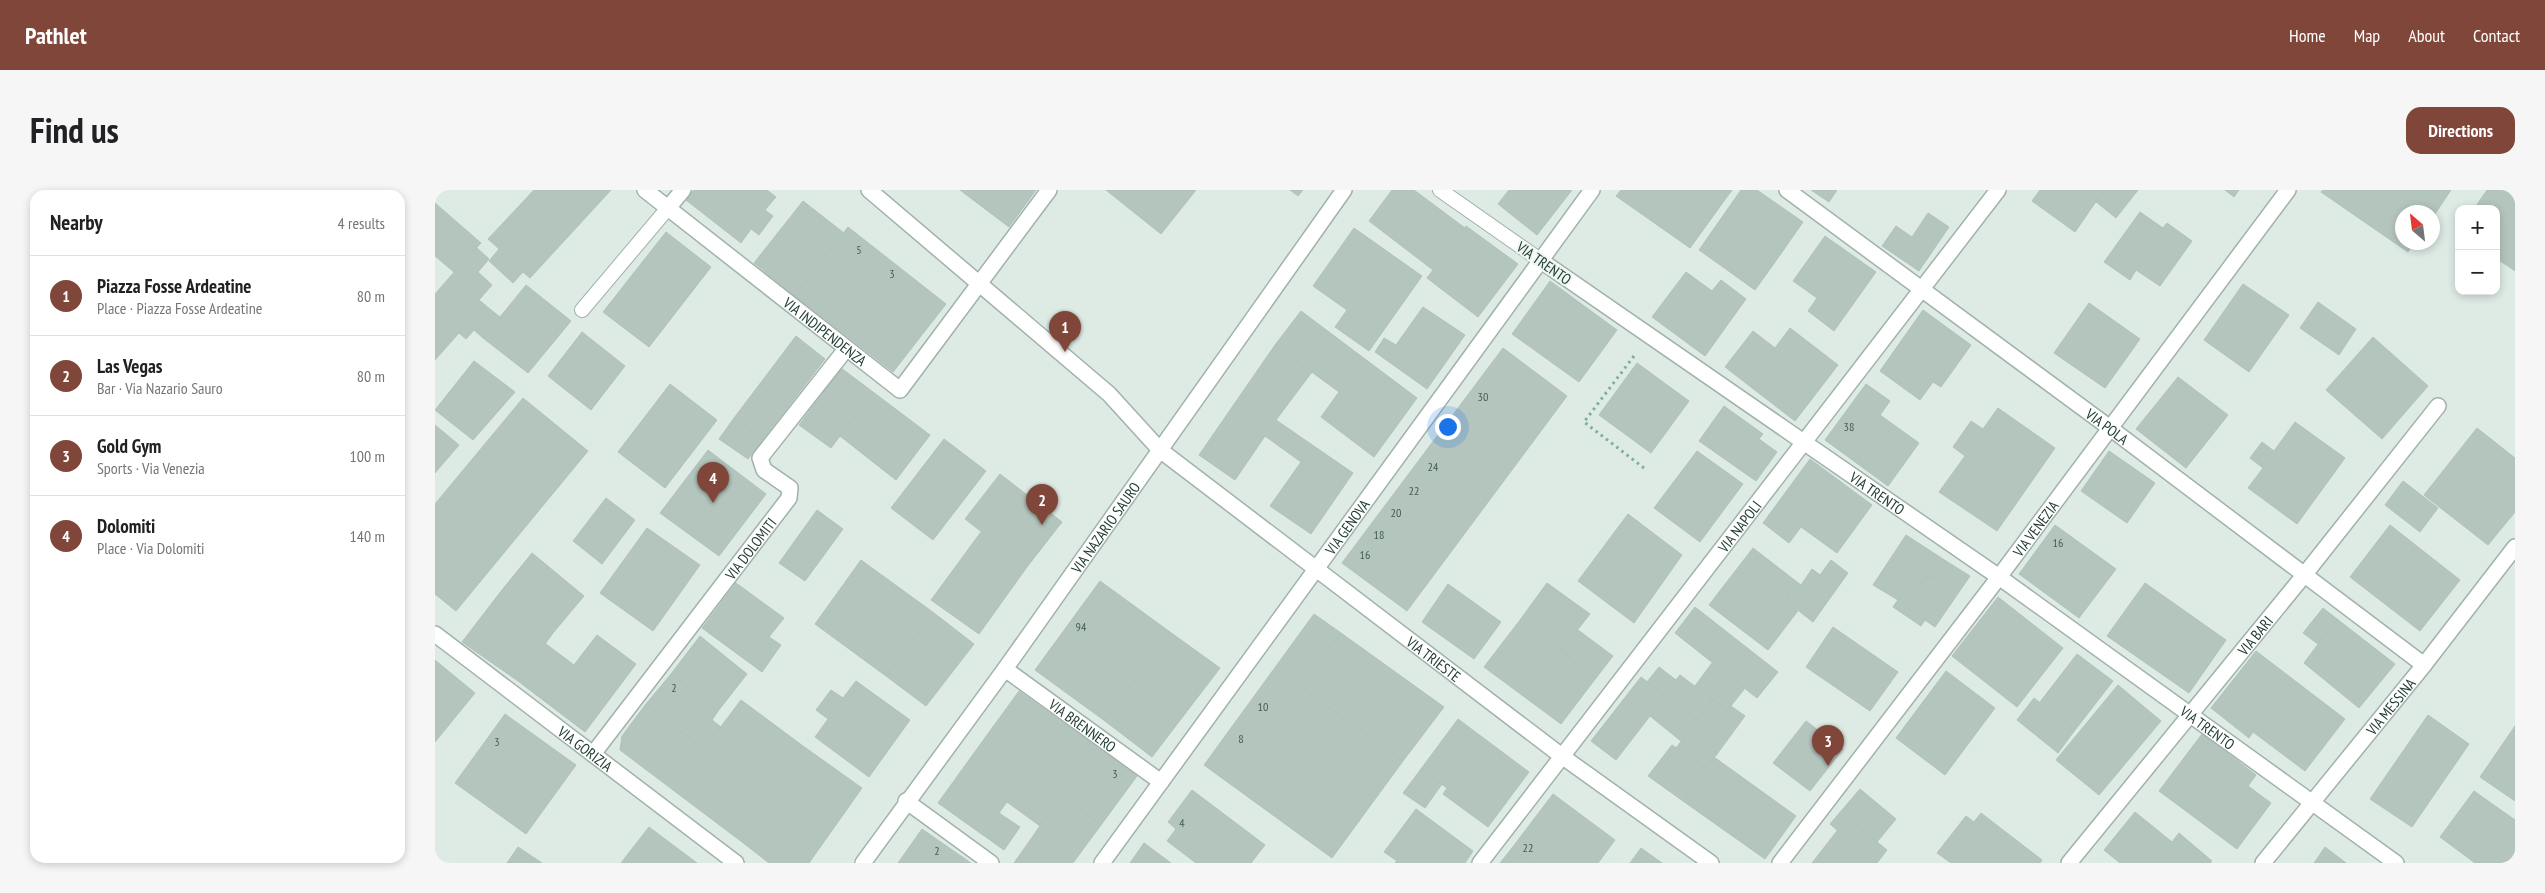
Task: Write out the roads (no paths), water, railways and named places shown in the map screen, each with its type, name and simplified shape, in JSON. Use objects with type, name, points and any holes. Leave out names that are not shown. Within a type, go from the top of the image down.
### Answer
[{"type":"street","name":"VIA INDIPENDENZA","points":[[645,190],[900,390],[979,282]]},
{"type":"street","points":[[668,208],[683,190]]},
{"type":"street","name":"VIA TRIESTE","points":[[869,190],[1109,394],[1160,450],[1315,570],[1563,757],[1711,863]]},
{"type":"street","points":[[979,282],[1049,190]]},
{"type":"street","name":"VIA NAZARIO SAURO","points":[[863,863],[1005,669],[1344,190]]},
{"type":"street","name":"VIA GENOVA","points":[[1102,863],[1592,190]]},
{"type":"street","name":"VIA POLA","points":[[1787,190],[2110,428],[2424,665]]},
{"type":"street","name":"VIA NAPOLI","points":[[1480,863],[1998,190]]},
{"type":"street","name":"VIA VENEZIA","points":[[1780,863],[1999,577],[2287,190]]},
{"type":"street","name":"VIA TRENTO","points":[[1540,260],[1999,577],[2396,863]]},
{"type":"street","name":"VIA DOLOMITI","points":[[593,754],[789,498],[790,488],[764,470],[760,458],[846,349]]},
{"type":"street","name":"VIA BARI","points":[[2069,863],[2305,574],[2438,406]]},
{"type":"street","name":"VIA MESSINA","points":[[2263,863],[2424,665],[2515,547]]},
{"type":"street","name":"VIA GORIZIA","points":[[435,634],[736,863]]},
{"type":"street","name":"VIA BRENNERO","points":[[1005,669],[1161,782]]},
{"type":"street","points":[[907,801],[991,863]]},
{"type":"lane","name":"VIA TRENTO","points":[[1440,190],[1540,260]]},
{"type":"lane","points":[[582,310],[668,208]]},
{"type":"place","name":"Piazza Fosse Ardeatine","points":[[1065,352]]},
{"type":"place","name":"Dolomiti","points":[[713,503]]},
{"type":"place","name":"Las Vegas","points":[[1042,525]]},
{"type":"place","name":"Gold Gym","points":[[1828,766]]}]
